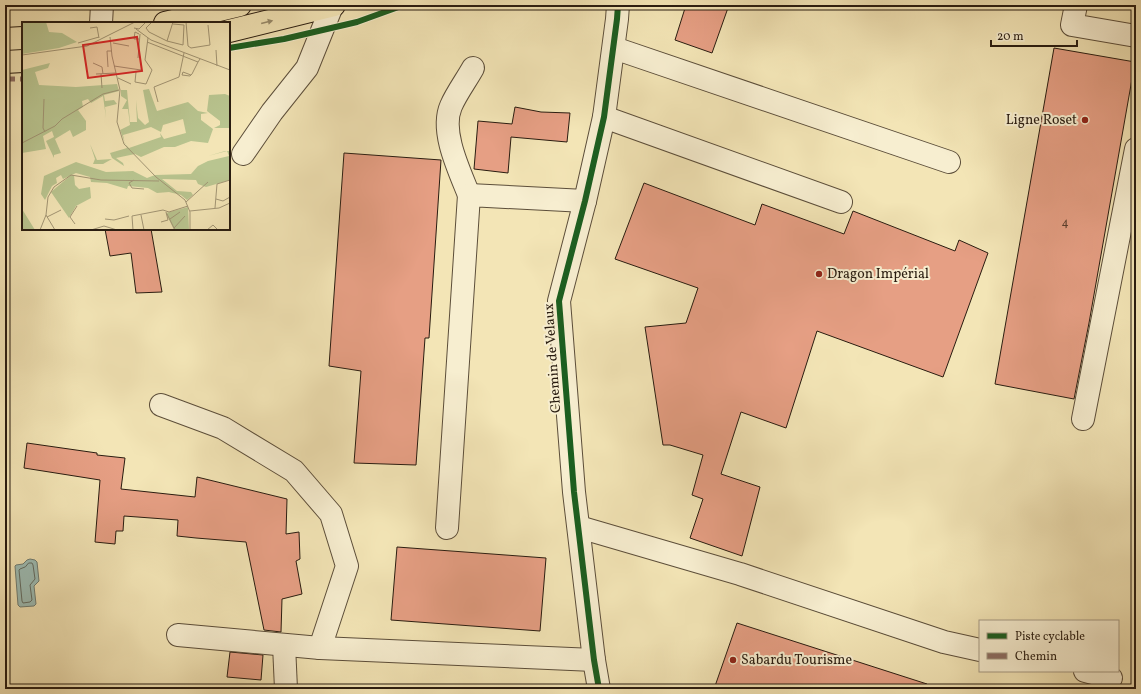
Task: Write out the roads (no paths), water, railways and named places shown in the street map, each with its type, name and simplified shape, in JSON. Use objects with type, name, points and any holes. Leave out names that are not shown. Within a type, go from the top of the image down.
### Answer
[{"type":"main road","points":[[169,22],[240,5]]},
{"type":"main road","points":[[230,31],[333,5]]},
{"type":"main road","points":[[5,39],[22,38]]},
{"type":"main road","points":[[5,62],[22,61]]},
{"type":"street","points":[[101,22],[102,5]]},
{"type":"street","points":[[243,154],[272,112],[307,68],[333,5]]},
{"type":"street","name":"Chemin de Velaux","points":[[599,689],[594,660],[574,492],[559,301],[585,201],[604,117],[614,48],[618,5]]},
{"type":"street","points":[[1076,5],[1072,25],[1136,36]]},
{"type":"street","points":[[614,48],[949,162]]},
{"type":"street","points":[[447,528],[469,195],[454,159],[447,125],[450,106],[473,68]]},
{"type":"street","points":[[604,117],[841,202]]},
{"type":"street","points":[[1083,419],[1136,149]]},
{"type":"street","points":[[469,195],[585,201]]},
{"type":"street","points":[[161,405],[223,428],[294,471],[331,514],[347,566],[320,648]]},
{"type":"street","points":[[579,527],[740,574],[944,642],[979,650]]},
{"type":"street","points":[[178,635],[320,648],[594,660]]},
{"type":"street","points":[[284,645],[286,689]]},
{"type":"street","points":[[1089,672],[1111,678]]},
{"type":"water","points":[[30,559],[37,562],[39,581],[34,586],[36,604],[34,606],[20,607],[18,605],[15,566],[23,564]]},
{"type":"place","name":"Ligne Roset","points":[[1085,120]]},
{"type":"place","name":"Dragon Impérial","points":[[819,274]]},
{"type":"place","name":"Sabardu Tourisme","points":[[733,660]]}]
